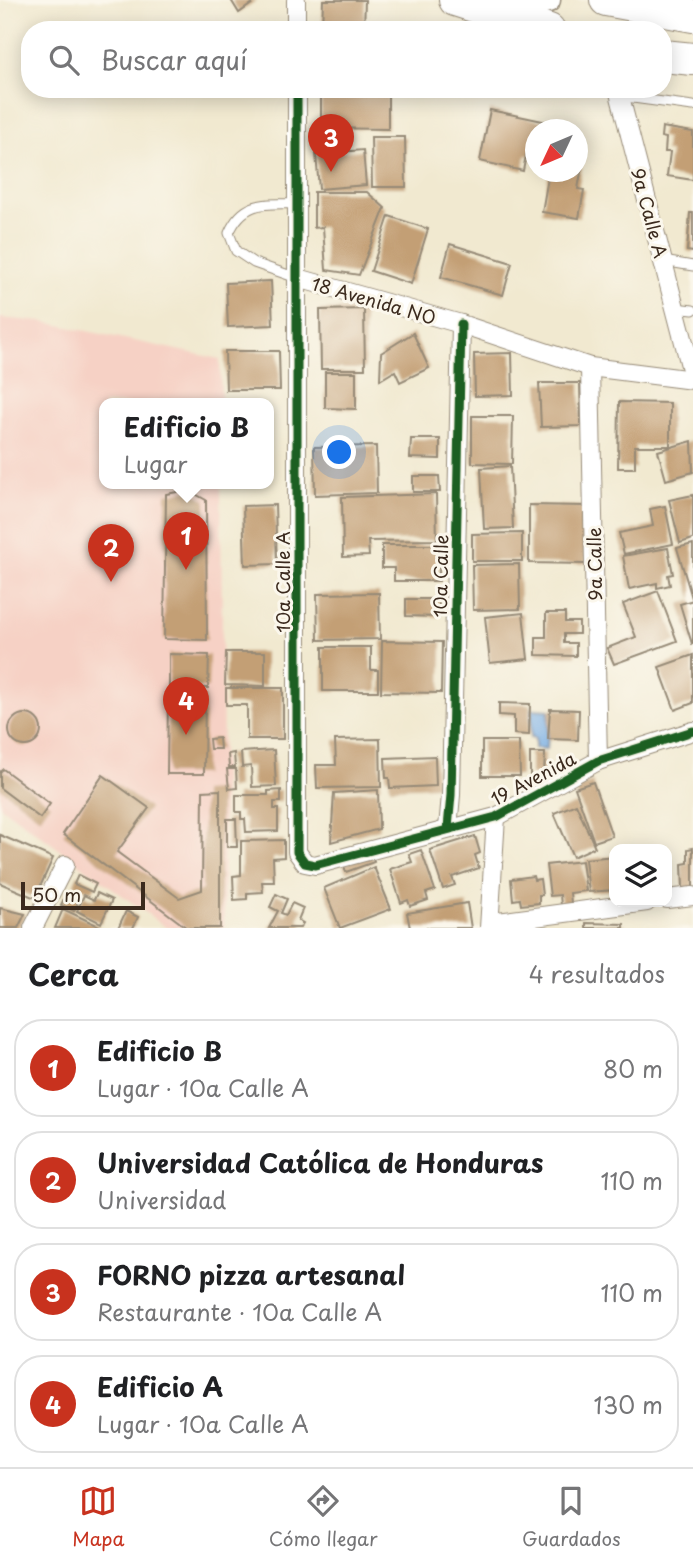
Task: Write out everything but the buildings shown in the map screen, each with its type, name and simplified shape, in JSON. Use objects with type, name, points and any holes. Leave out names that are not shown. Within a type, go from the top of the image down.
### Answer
[{"type":"highway","points":[[608,0],[693,16]]},
{"type":"highway","points":[[463,1],[522,21]]},
{"type":"highway","points":[[672,57],[693,59]]},
{"type":"street","points":[[296,0],[296,21]]},
{"type":"street","points":[[512,0],[530,5],[548,0]]},
{"type":"street","name":"10a Calle A","points":[[297,98],[297,852],[305,863]]},
{"type":"street","name":"9a Calle A","points":[[619,98],[663,261],[684,309],[693,379]]},
{"type":"street","name":"18 Avenida NO","points":[[298,278],[461,324],[590,367],[693,379]]},
{"type":"street","name":"10a Calle","points":[[448,828],[461,324]]},
{"type":"street","name":"9a Calle","points":[[590,367],[598,761]]},
{"type":"street","name":"19 Avenida","points":[[305,863],[315,865],[496,817],[598,761],[693,731]]},
{"type":"street","points":[[496,817],[489,925],[613,907]]},
{"type":"street","points":[[33,928],[65,865]]},
{"type":"street","points":[[672,898],[693,896]]},
{"type":"lane","points":[[647,98],[693,106]]},
{"type":"lane","points":[[298,278],[254,263],[236,251],[229,233],[236,218],[248,208],[260,204],[299,204]]},
{"type":"lane","points":[[663,261],[693,266]]},
{"type":"shaded area","points":[[0,318],[44,322],[220,359],[221,398],[99,398],[99,489],[221,489],[224,928],[167,928],[0,806]]},
{"type":"water","points":[[532,709],[549,710],[547,749],[535,748],[535,738],[531,737]]},
{"type":"cycle path","points":[[297,98],[297,852],[305,863],[315,865],[496,817],[598,761],[693,731]]},
{"type":"cycle path","points":[[448,828],[451,795],[461,324]]},
{"type":"place","name":"FORNO pizza artesanal","points":[[331,172]]},
{"type":"place","name":"Edificio B","points":[[186,570]]},
{"type":"place","name":"Universidad Católica de Honduras","points":[[111,582]]},
{"type":"place","name":"Edificio A","points":[[186,735]]}]
